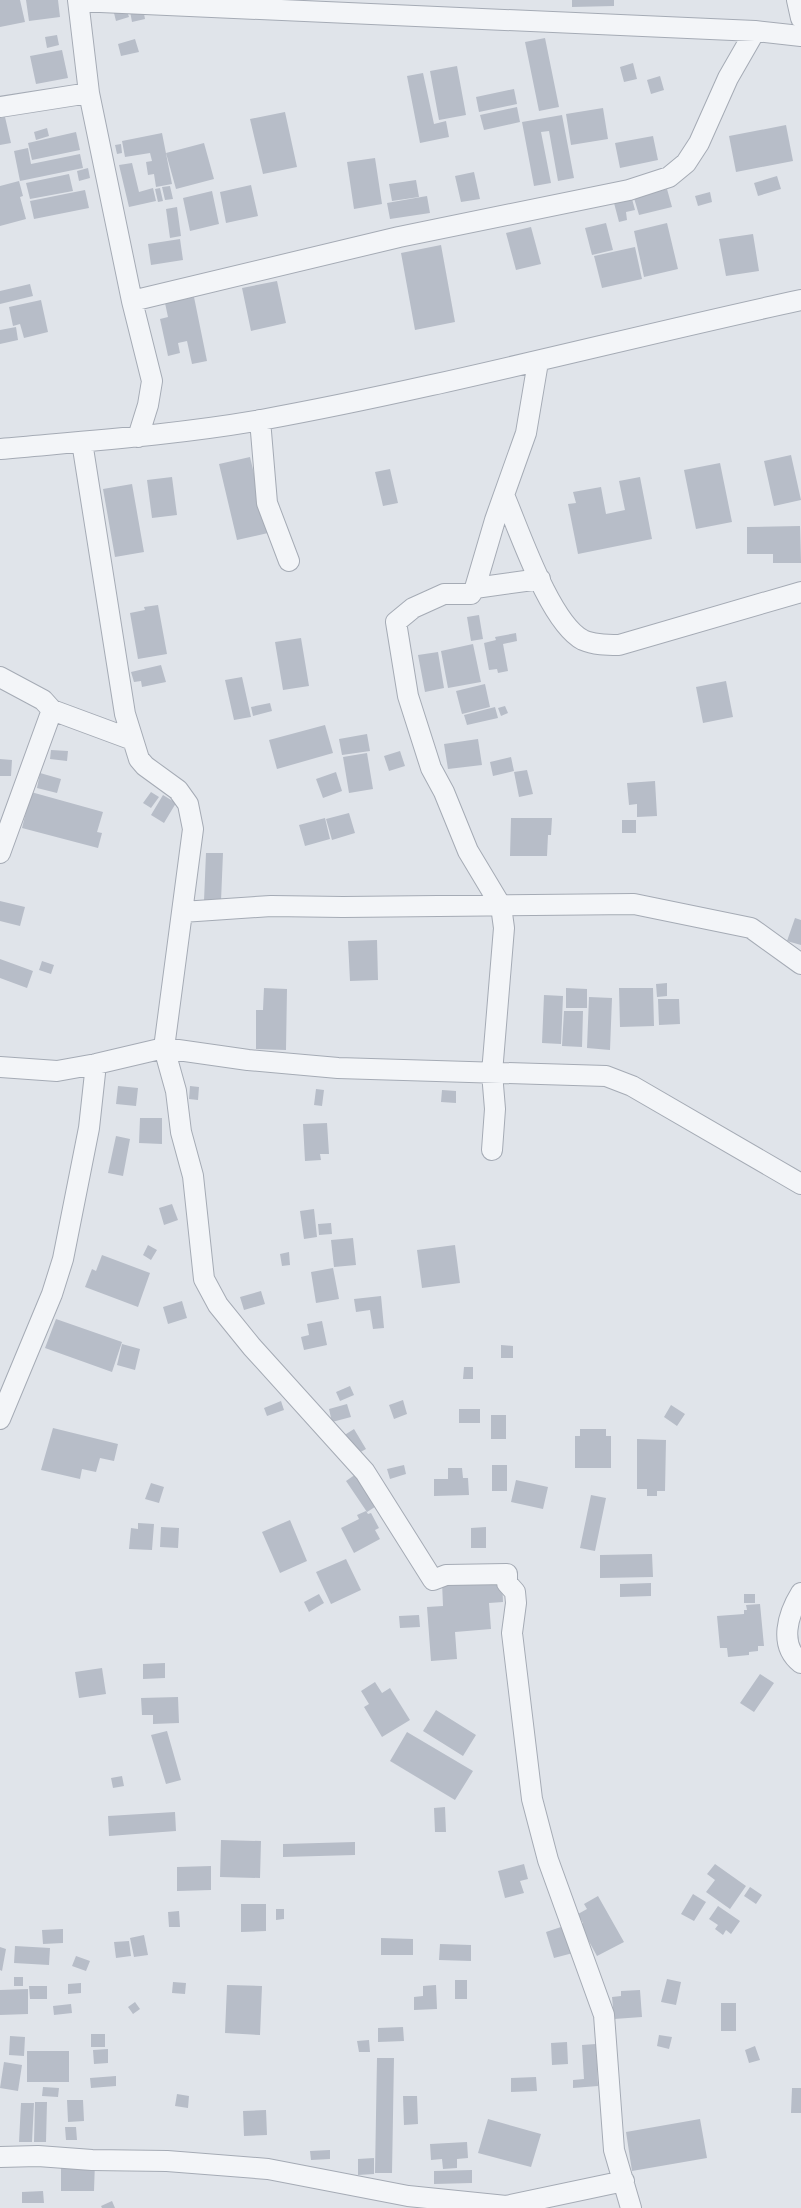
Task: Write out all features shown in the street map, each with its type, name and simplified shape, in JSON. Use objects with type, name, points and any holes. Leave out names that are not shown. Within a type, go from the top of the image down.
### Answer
[{"type":"street","points":[[796,0],[801,18]]},
{"type":"street","points":[[138,437],[148,405],[152,381],[132,301],[89,93],[78,1],[755,31],[801,36]]},
{"type":"street","points":[[132,301],[400,237],[630,190],[670,177],[686,163],[699,143],[728,78],[755,31]]},
{"type":"street","points":[[0,107],[89,93]]},
{"type":"street","points":[[0,449],[138,437],[260,420],[538,362],[801,300]]},
{"type":"street","points":[[492,1150],[495,1109],[492,1073],[504,928],[501,906],[468,851],[444,792],[431,768],[408,696],[396,622],[413,608],[444,594],[471,594],[475,588],[504,495],[526,433],[538,362]]},
{"type":"street","points":[[260,420],[267,503],[289,561]]},
{"type":"street","points":[[82,442],[125,714],[139,758],[145,766],[178,790],[188,804],[193,829],[164,1048],[176,1091],[181,1132],[193,1176],[204,1279],[218,1305],[365,1472],[433,1580],[446,1575],[507,1574],[507,1583],[515,1592],[516,1603],[512,1634],[532,1799],[548,1860],[604,2015],[614,2150],[631,2208]]},
{"type":"street","points":[[504,495],[549,602],[562,620],[582,640],[599,645],[619,645],[801,592]]},
{"type":"street","points":[[475,588],[540,579]]},
{"type":"street","points":[[0,677],[43,700],[52,710],[133,740]]},
{"type":"street","points":[[0,853],[52,710]]},
{"type":"street","points":[[182,912],[271,906],[343,907],[634,904],[751,928],[801,964]]},
{"type":"street","points":[[0,1067],[57,1070],[96,1064],[164,1048],[248,1060],[338,1068],[492,1073],[586,1074],[606,1076],[621,1080],[801,1184]]},
{"type":"street","points":[[0,1419],[52,1294],[63,1259],[89,1128],[96,1064]]},
{"type":"street","points":[[801,1593],[788,1619],[788,1636],[791,1648],[801,1664]]},
{"type":"street","points":[[0,2157],[38,2156],[92,2160],[166,2161],[268,2169],[408,2196],[506,2206],[624,2181]]},
{"type":"building","points":[[0,0],[20,0],[25,22],[0,27]]},
{"type":"building","points":[[26,0],[58,0],[60,17],[29,21]]},
{"type":"building","points":[[572,0],[614,0],[614,6],[572,7]]},
{"type":"building","points":[[142,3],[145,19],[132,22],[129,6]]},
{"type":"building","points":[[125,5],[129,17],[116,21],[113,9]]},
{"type":"building","points":[[57,35],[59,45],[47,48],[45,37]]},
{"type":"building","points":[[545,38],[559,107],[539,111],[525,42]]},
{"type":"building","points":[[135,39],[139,52],[121,56],[118,44]]},
{"type":"building","points":[[62,50],[68,78],[36,84],[30,56]]},
{"type":"building","points":[[633,63],[637,79],[624,82],[620,67]]},
{"type":"building","points":[[457,66],[466,115],[439,120],[430,71]]},
{"type":"building","points":[[423,73],[434,124],[446,121],[449,137],[420,143],[407,76]]},
{"type":"building","points":[[660,76],[664,90],[651,94],[647,80]]},
{"type":"building","points":[[514,89],[517,104],[479,112],[476,97]]},
{"type":"building","points":[[517,107],[520,122],[484,130],[480,115]]},
{"type":"building","points":[[603,108],[608,139],[571,145],[566,114]]},
{"type":"building","points":[[285,112],[297,167],[263,174],[250,119]]},
{"type":"building","points":[[562,115],[574,178],[558,181],[549,131],[541,132],[551,183],[534,186],[522,122]]},
{"type":"building","points":[[5,117],[11,143],[0,145],[0,118]]},
{"type":"building","points":[[786,125],[793,161],[736,172],[729,136]]},
{"type":"building","points":[[47,128],[49,136],[36,140],[34,132]]},
{"type":"building","points":[[76,132],[80,150],[32,160],[28,143]]},
{"type":"building","points":[[162,133],[172,184],[156,187],[154,174],[148,175],[146,162],[152,161],[150,153],[125,157],[122,141]]},
{"type":"building","points":[[653,136],[658,160],[620,168],[615,143]]},
{"type":"building","points":[[204,143],[214,179],[176,189],[166,153]]},
{"type":"building","points":[[121,144],[122,153],[117,154],[115,145]]},
{"type":"building","points":[[28,148],[31,164],[80,154],[83,168],[20,181],[14,151]]},
{"type":"building","points":[[375,158],[382,204],[354,209],[347,162]]},
{"type":"building","points":[[132,163],[139,192],[153,188],[156,201],[129,207],[119,165]]},
{"type":"building","points":[[88,168],[90,178],[79,181],[77,171]]},
{"type":"building","points":[[474,172],[480,199],[461,202],[455,176]]},
{"type":"building","points":[[69,174],[73,191],[30,199],[26,183]]},
{"type":"building","points":[[777,176],[781,189],[758,196],[754,183]]},
{"type":"building","points":[[416,180],[419,197],[392,201],[389,184]]},
{"type":"building","points":[[19,181],[23,196],[20,197],[26,219],[0,226],[0,186]]},
{"type":"building","points":[[251,185],[258,216],[226,223],[220,192]]},
{"type":"building","points":[[170,186],[173,199],[165,200],[162,187]]},
{"type":"building","points":[[160,188],[163,201],[158,202],[155,189]]},
{"type":"building","points":[[667,189],[672,207],[639,215],[634,198]]},
{"type":"building","points":[[85,190],[89,208],[34,219],[30,201]]},
{"type":"building","points":[[212,191],[219,224],[190,231],[183,198]]},
{"type":"building","points":[[710,192],[712,202],[698,206],[695,196]]},
{"type":"building","points":[[427,196],[430,213],[390,219],[387,203]]},
{"type":"building","points":[[632,199],[635,210],[626,212],[627,220],[619,222],[614,203]]},
{"type":"building","points":[[177,207],[181,236],[170,238],[166,209]]},
{"type":"building","points":[[606,223],[613,250],[592,255],[585,228]]},
{"type":"building","points":[[667,223],[678,269],[644,277],[634,231]]},
{"type":"building","points":[[531,227],[541,264],[516,270],[506,233]]},
{"type":"building","points":[[753,234],[759,271],[726,276],[719,239]]},
{"type":"building","points":[[180,239],[183,260],[151,265],[148,244]]},
{"type":"building","points":[[441,245],[455,322],[415,330],[401,253]]},
{"type":"building","points":[[635,247],[642,279],[602,288],[594,256]]},
{"type":"building","points":[[277,281],[286,323],[251,331],[242,288]]},
{"type":"building","points":[[30,284],[33,296],[0,304],[0,291]]},
{"type":"building","points":[[194,297],[207,361],[192,364],[187,341],[178,343],[180,353],[168,356],[160,319],[168,317],[165,303]]},
{"type":"building","points":[[41,300],[48,332],[24,338],[20,324],[13,326],[9,307]]},
{"type":"building","points":[[16,327],[18,340],[0,344],[0,330]]},
{"type":"building","points":[[791,455],[801,500],[774,506],[764,461]]},
{"type":"building","points":[[250,457],[268,533],[237,540],[219,464]]},
{"type":"building","points":[[720,463],[732,522],[696,529],[684,470]]},
{"type":"building","points":[[390,469],[398,503],[383,506],[375,472]]},
{"type":"building","points":[[172,477],[177,515],[152,518],[147,480]]},
{"type":"building","points":[[640,477],[652,539],[578,554],[568,504],[576,503],[573,492],[601,487],[606,514],[625,510],[619,481]]},
{"type":"building","points":[[132,484],[144,552],[115,557],[103,489]]},
{"type":"building","points":[[800,526],[801,563],[773,563],[773,554],[747,554],[747,527]]},
{"type":"building","points":[[158,605],[167,654],[138,659],[130,613],[145,610],[144,607]]},
{"type":"building","points":[[479,615],[483,639],[471,641],[467,617]]},
{"type":"building","points":[[516,633],[517,641],[503,644],[508,671],[498,673],[497,669],[489,670],[484,643],[496,640],[495,637]]},
{"type":"building","points":[[301,638],[309,686],[283,690],[275,642]]},
{"type":"building","points":[[473,644],[481,682],[448,688],[441,651]]},
{"type":"building","points":[[438,652],[444,688],[425,692],[418,655]]},
{"type":"building","points":[[161,665],[166,682],[142,687],[141,681],[134,682],[131,672]]},
{"type":"building","points":[[242,677],[251,717],[234,720],[225,680]]},
{"type":"building","points":[[726,681],[733,717],[703,723],[696,687]]},
{"type":"building","points":[[485,684],[490,707],[462,714],[456,691]]},
{"type":"building","points":[[270,703],[272,711],[253,716],[251,707]]},
{"type":"building","points":[[505,706],[508,713],[501,716],[498,708]]},
{"type":"building","points":[[495,707],[498,718],[467,725],[464,715]]},
{"type":"building","points":[[325,725],[333,753],[277,769],[269,740]]},
{"type":"building","points":[[367,734],[370,751],[342,755],[339,739]]},
{"type":"building","points":[[478,739],[482,765],[448,769],[444,744]]},
{"type":"building","points":[[51,750],[68,751],[67,761],[50,759]]},
{"type":"building","points":[[400,751],[405,766],[389,771],[384,756]]},
{"type":"building","points":[[367,753],[373,789],[349,793],[343,757]]},
{"type":"building","points":[[511,757],[514,771],[493,776],[490,762]]},
{"type":"building","points":[[0,759],[12,760],[11,776],[0,776]]},
{"type":"building","points":[[527,770],[533,794],[519,797],[514,772]]},
{"type":"building","points":[[336,772],[342,791],[323,798],[316,779]]},
{"type":"building","points":[[40,773],[61,779],[57,793],[37,788]]},
{"type":"building","points":[[655,781],[657,816],[637,817],[637,804],[629,805],[627,783]]},
{"type":"building","points":[[31,792],[103,812],[97,832],[102,833],[98,848],[22,828]]},
{"type":"building","points":[[151,792],[159,797],[151,808],[143,803]]},
{"type":"building","points":[[163,795],[176,803],[164,823],[151,815]]},
{"type":"building","points":[[349,813],[355,833],[332,840],[326,819]]},
{"type":"building","points":[[325,818],[330,839],[305,846],[299,825]]},
{"type":"building","points":[[511,818],[552,818],[551,835],[548,835],[547,856],[510,856]]},
{"type":"building","points":[[622,820],[636,820],[636,833],[622,833]]},
{"type":"building","points":[[206,853],[223,853],[221,901],[204,901]]},
{"type":"building","points":[[0,901],[25,907],[20,926],[0,921]]},
{"type":"building","points":[[795,918],[801,920],[801,945],[787,941]]},
{"type":"building","points":[[377,940],[378,980],[350,981],[348,941]]},
{"type":"building","points":[[0,959],[33,971],[27,988],[0,978]]},
{"type":"building","points":[[42,961],[54,965],[51,974],[39,970]]},
{"type":"building","points":[[667,983],[667,996],[657,997],[656,984]]},
{"type":"building","points":[[264,988],[287,989],[286,1050],[256,1049],[256,1010],[263,1010]]},
{"type":"building","points":[[566,988],[587,989],[587,1008],[566,1008]]},
{"type":"building","points":[[619,988],[653,988],[654,1026],[620,1027]]},
{"type":"building","points":[[544,995],[563,996],[561,1044],[542,1043]]},
{"type":"building","points":[[589,997],[612,998],[610,1050],[587,1048]]},
{"type":"building","points":[[658,999],[679,999],[680,1024],[659,1025]]},
{"type":"building","points":[[564,1011],[583,1011],[582,1047],[562,1046]]},
{"type":"building","points":[[118,1086],[138,1088],[136,1106],[116,1104]]},
{"type":"building","points":[[190,1086],[199,1087],[198,1100],[189,1099]]},
{"type":"building","points":[[316,1089],[324,1090],[322,1106],[314,1105]]},
{"type":"building","points":[[442,1090],[456,1091],[456,1103],[441,1102]]},
{"type":"building","points":[[140,1118],[162,1118],[162,1144],[139,1143]]},
{"type":"building","points":[[327,1123],[329,1154],[320,1154],[321,1160],[305,1161],[303,1124]]},
{"type":"building","points":[[116,1136],[130,1139],[123,1176],[108,1173]]},
{"type":"building","points":[[172,1204],[178,1220],[164,1225],[159,1208]]},
{"type":"building","points":[[314,1209],[317,1237],[304,1239],[300,1211]]},
{"type":"building","points":[[331,1223],[332,1234],[319,1235],[318,1224]]},
{"type":"building","points":[[353,1238],[356,1265],[334,1267],[331,1240]]},
{"type":"building","points":[[148,1245],[157,1250],[151,1260],[143,1255]]},
{"type":"building","points":[[455,1245],[460,1283],[422,1288],[417,1250]]},
{"type":"building","points":[[289,1252],[290,1265],[282,1266],[280,1254]]},
{"type":"building","points":[[102,1255],[150,1273],[138,1307],[85,1287],[92,1269],[96,1271]]},
{"type":"building","points":[[333,1268],[339,1299],[316,1303],[311,1272]]},
{"type":"building","points":[[261,1291],[265,1304],[244,1310],[240,1297]]},
{"type":"building","points":[[381,1296],[384,1328],[373,1329],[370,1310],[356,1312],[354,1299]]},
{"type":"building","points":[[182,1301],[187,1318],[168,1324],[163,1307]]},
{"type":"building","points":[[56,1319],[122,1342],[112,1372],[45,1348]]},
{"type":"building","points":[[322,1321],[327,1345],[304,1350],[301,1337],[309,1335],[307,1324]]},
{"type":"building","points":[[122,1344],[140,1349],[135,1370],[117,1365]]},
{"type":"building","points":[[501,1345],[513,1346],[513,1358],[501,1358]]},
{"type":"building","points":[[464,1367],[473,1367],[473,1379],[463,1379]]},
{"type":"building","points":[[350,1386],[354,1395],[340,1401],[336,1392]]},
{"type":"building","points":[[403,1400],[407,1414],[394,1419],[389,1405]]},
{"type":"building","points":[[281,1401],[284,1410],[267,1416],[264,1408]]},
{"type":"building","points":[[347,1404],[351,1417],[332,1422],[329,1409]]},
{"type":"building","points":[[671,1405],[685,1414],[677,1426],[664,1417]]},
{"type":"building","points":[[459,1409],[480,1409],[480,1423],[459,1423]]},
{"type":"building","points":[[491,1415],[506,1415],[506,1439],[491,1439]]},
{"type":"building","points":[[53,1428],[118,1444],[114,1461],[100,1458],[96,1472],[82,1469],[80,1479],[41,1470]]},
{"type":"building","points":[[354,1429],[366,1449],[355,1455],[343,1436]]},
{"type":"building","points":[[580,1429],[606,1429],[606,1436],[611,1436],[611,1468],[575,1468],[575,1436],[580,1436]]},
{"type":"building","points":[[637,1439],[666,1440],[665,1491],[657,1491],[657,1496],[647,1496],[647,1489],[637,1489]]},
{"type":"building","points":[[404,1465],[406,1474],[390,1479],[387,1469]]},
{"type":"building","points":[[492,1465],[507,1465],[507,1491],[492,1491]]},
{"type":"building","points":[[448,1468],[462,1468],[463,1478],[468,1478],[469,1495],[434,1496],[434,1479],[448,1479]]},
{"type":"building","points":[[359,1472],[381,1503],[367,1512],[346,1481]]},
{"type":"building","points":[[516,1480],[548,1487],[543,1509],[511,1502]]},
{"type":"building","points":[[151,1483],[164,1487],[159,1503],[145,1499]]},
{"type":"building","points":[[591,1495],[606,1498],[595,1551],[580,1548]]},
{"type":"building","points":[[366,1511],[368,1514],[371,1513],[379,1528],[375,1530],[380,1539],[354,1553],[341,1528],[359,1519],[357,1515]]},
{"type":"building","points":[[290,1520],[307,1561],[280,1573],[262,1532]]},
{"type":"building","points":[[138,1523],[154,1524],[152,1550],[129,1549],[131,1528],[138,1529]]},
{"type":"building","points":[[161,1527],[179,1528],[178,1548],[160,1547]]},
{"type":"building","points":[[486,1527],[486,1548],[471,1548],[471,1528]]},
{"type":"building","points":[[652,1554],[653,1577],[600,1578],[600,1555]]},
{"type":"building","points":[[346,1559],[361,1590],[331,1604],[316,1572]]},
{"type":"building","points":[[502,1578],[503,1602],[489,1603],[491,1629],[455,1632],[457,1659],[431,1661],[427,1607],[443,1606],[442,1582]]},
{"type":"building","points":[[651,1583],[651,1596],[620,1597],[620,1584]]},
{"type":"building","points":[[319,1594],[324,1603],[309,1612],[304,1602]]},
{"type":"building","points":[[744,1594],[755,1594],[755,1603],[744,1603]]},
{"type":"building","points":[[760,1604],[764,1646],[758,1646],[758,1651],[749,1652],[749,1655],[728,1657],[727,1648],[720,1648],[717,1616],[744,1614],[744,1610],[747,1610],[746,1605]]},
{"type":"building","points":[[419,1615],[420,1627],[400,1628],[399,1616]]},
{"type":"building","points":[[165,1663],[165,1678],[143,1679],[143,1664]]},
{"type":"building","points":[[102,1668],[106,1694],[79,1698],[75,1672]]},
{"type":"building","points":[[760,1674],[774,1683],[754,1712],[740,1703]]},
{"type":"building","points":[[375,1682],[382,1693],[390,1688],[410,1720],[382,1737],[364,1707],[369,1704],[361,1691]]},
{"type":"building","points":[[178,1697],[179,1723],[153,1724],[153,1715],[142,1715],[141,1698]]},
{"type":"building","points":[[436,1710],[476,1735],[463,1756],[423,1731]]},
{"type":"building","points":[[167,1731],[181,1780],[166,1784],[151,1735]]},
{"type":"building","points":[[407,1732],[473,1771],[455,1800],[390,1761]]},
{"type":"building","points":[[122,1776],[124,1786],[113,1788],[111,1778]]},
{"type":"building","points":[[445,1807],[446,1832],[435,1832],[434,1808]]},
{"type":"building","points":[[175,1812],[176,1831],[109,1836],[108,1816]]},
{"type":"building","points":[[221,1840],[261,1841],[260,1878],[220,1877]]},
{"type":"building","points":[[355,1842],[355,1855],[283,1857],[283,1844]]},
{"type":"building","points":[[524,1864],[528,1879],[520,1881],[524,1893],[505,1898],[498,1871]]},
{"type":"building","points":[[715,1864],[746,1886],[730,1909],[706,1892],[715,1880],[707,1874]]},
{"type":"building","points":[[211,1866],[211,1890],[177,1891],[177,1867]]},
{"type":"building","points":[[750,1887],[762,1895],[756,1904],[744,1896]]},
{"type":"building","points":[[693,1894],[706,1902],[694,1921],[681,1914]]},
{"type":"building","points":[[598,1896],[624,1942],[597,1956],[580,1925],[583,1923],[578,1914],[587,1909],[584,1904]]},
{"type":"building","points":[[241,1904],[266,1904],[266,1931],[241,1932]]},
{"type":"building","points":[[718,1906],[740,1921],[731,1934],[726,1930],[723,1935],[715,1929],[718,1925],[709,1919]]},
{"type":"building","points":[[276,1909],[284,1909],[284,1919],[276,1920]]},
{"type":"building","points":[[179,1911],[180,1927],[169,1927],[168,1912]]},
{"type":"building","points":[[564,1926],[573,1953],[554,1958],[546,1932]]},
{"type":"building","points":[[63,1929],[63,1943],[43,1944],[42,1930]]},
{"type":"building","points":[[144,1935],[148,1955],[134,1957],[130,1938]]},
{"type":"building","points":[[381,1938],[413,1939],[413,1955],[381,1955]]},
{"type":"building","points":[[129,1941],[131,1956],[116,1958],[114,1942]]},
{"type":"building","points":[[440,1944],[471,1945],[471,1961],[439,1960]]},
{"type":"building","points":[[15,1946],[50,1948],[49,1965],[14,1963]]},
{"type":"building","points":[[0,1947],[6,1949],[2,1971],[0,1970]]},
{"type":"building","points":[[76,1956],[90,1961],[86,1971],[72,1966]]},
{"type":"building","points":[[14,1977],[23,1977],[23,1986],[14,1986]]},
{"type":"building","points":[[667,1979],[681,1982],[676,2005],[661,2002]]},
{"type":"building","points":[[455,1980],[467,1980],[467,1999],[455,1999]]},
{"type":"building","points":[[173,1982],[186,1983],[185,1994],[172,1993]]},
{"type":"building","points":[[81,1983],[81,1993],[68,1994],[68,1984]]},
{"type":"building","points":[[227,1985],[262,1986],[260,2035],[225,2033]]},
{"type":"building","points":[[436,1985],[437,2009],[414,2010],[414,1997],[423,1996],[423,1986]]},
{"type":"building","points":[[29,1986],[47,1986],[47,1999],[30,1999]]},
{"type":"building","points":[[28,1989],[28,2014],[0,2015],[0,1990]]},
{"type":"building","points":[[640,1990],[642,2017],[614,2019],[612,1997],[621,1996],[621,1991]]},
{"type":"building","points":[[135,2002],[140,2009],[133,2014],[128,2007]]},
{"type":"building","points":[[721,2003],[736,2003],[736,2031],[721,2031]]},
{"type":"building","points":[[71,2004],[72,2013],[54,2015],[53,2006]]},
{"type":"building","points":[[403,2027],[404,2041],[378,2042],[378,2028]]},
{"type":"building","points":[[91,2034],[105,2034],[105,2047],[91,2047]]},
{"type":"building","points":[[659,2035],[672,2037],[669,2049],[657,2046]]},
{"type":"building","points":[[10,2036],[25,2037],[24,2056],[9,2055]]},
{"type":"building","points":[[369,2040],[370,2052],[359,2052],[357,2041]]},
{"type":"building","points":[[567,2042],[568,2064],[552,2065],[551,2043]]},
{"type":"building","points":[[596,2044],[598,2086],[573,2088],[573,2080],[584,2079],[582,2045]]},
{"type":"building","points":[[755,2046],[760,2060],[749,2063],[745,2050]]},
{"type":"building","points":[[108,2049],[108,2063],[94,2064],[93,2050]]},
{"type":"building","points":[[27,2051],[69,2051],[69,2082],[27,2082]]},
{"type":"building","points":[[377,2058],[394,2058],[392,2173],[375,2173]]},
{"type":"building","points":[[4,2062],[22,2065],[18,2091],[0,2088]]},
{"type":"building","points":[[116,2076],[116,2086],[91,2088],[90,2078]]},
{"type":"building","points":[[536,2077],[537,2091],[511,2092],[511,2078]]},
{"type":"building","points":[[43,2087],[59,2088],[58,2097],[42,2096]]},
{"type":"building","points":[[792,2088],[801,2088],[801,2113],[791,2113]]},
{"type":"building","points":[[177,2094],[189,2096],[188,2108],[175,2106]]},
{"type":"building","points":[[403,2096],[417,2096],[418,2124],[404,2125]]},
{"type":"building","points":[[67,2100],[83,2100],[84,2121],[68,2122]]},
{"type":"building","points":[[35,2102],[47,2102],[46,2142],[34,2142]]},
{"type":"building","points":[[21,2103],[34,2103],[32,2142],[19,2142]]},
{"type":"building","points":[[266,2110],[267,2135],[244,2136],[243,2111]]},
{"type":"building","points":[[488,2119],[541,2134],[531,2167],[478,2153]]},
{"type":"building","points":[[700,2119],[707,2158],[632,2171],[626,2132]]},
{"type":"building","points":[[65,2127],[76,2127],[77,2140],[66,2140]]},
{"type":"building","points":[[467,2142],[468,2158],[457,2159],[457,2168],[443,2169],[442,2159],[431,2160],[430,2144]]},
{"type":"building","points":[[330,2150],[330,2159],[311,2160],[310,2151]]},
{"type":"building","points":[[374,2158],[374,2174],[358,2175],[358,2159]]},
{"type":"building","points":[[61,2162],[95,2162],[94,2191],[61,2191]]},
{"type":"building","points":[[472,2170],[472,2183],[434,2184],[434,2171]]},
{"type":"building","points":[[43,2191],[44,2203],[22,2203],[22,2192]]},
{"type":"building","points":[[112,2201],[115,2208],[102,2208],[101,2206]]}]
